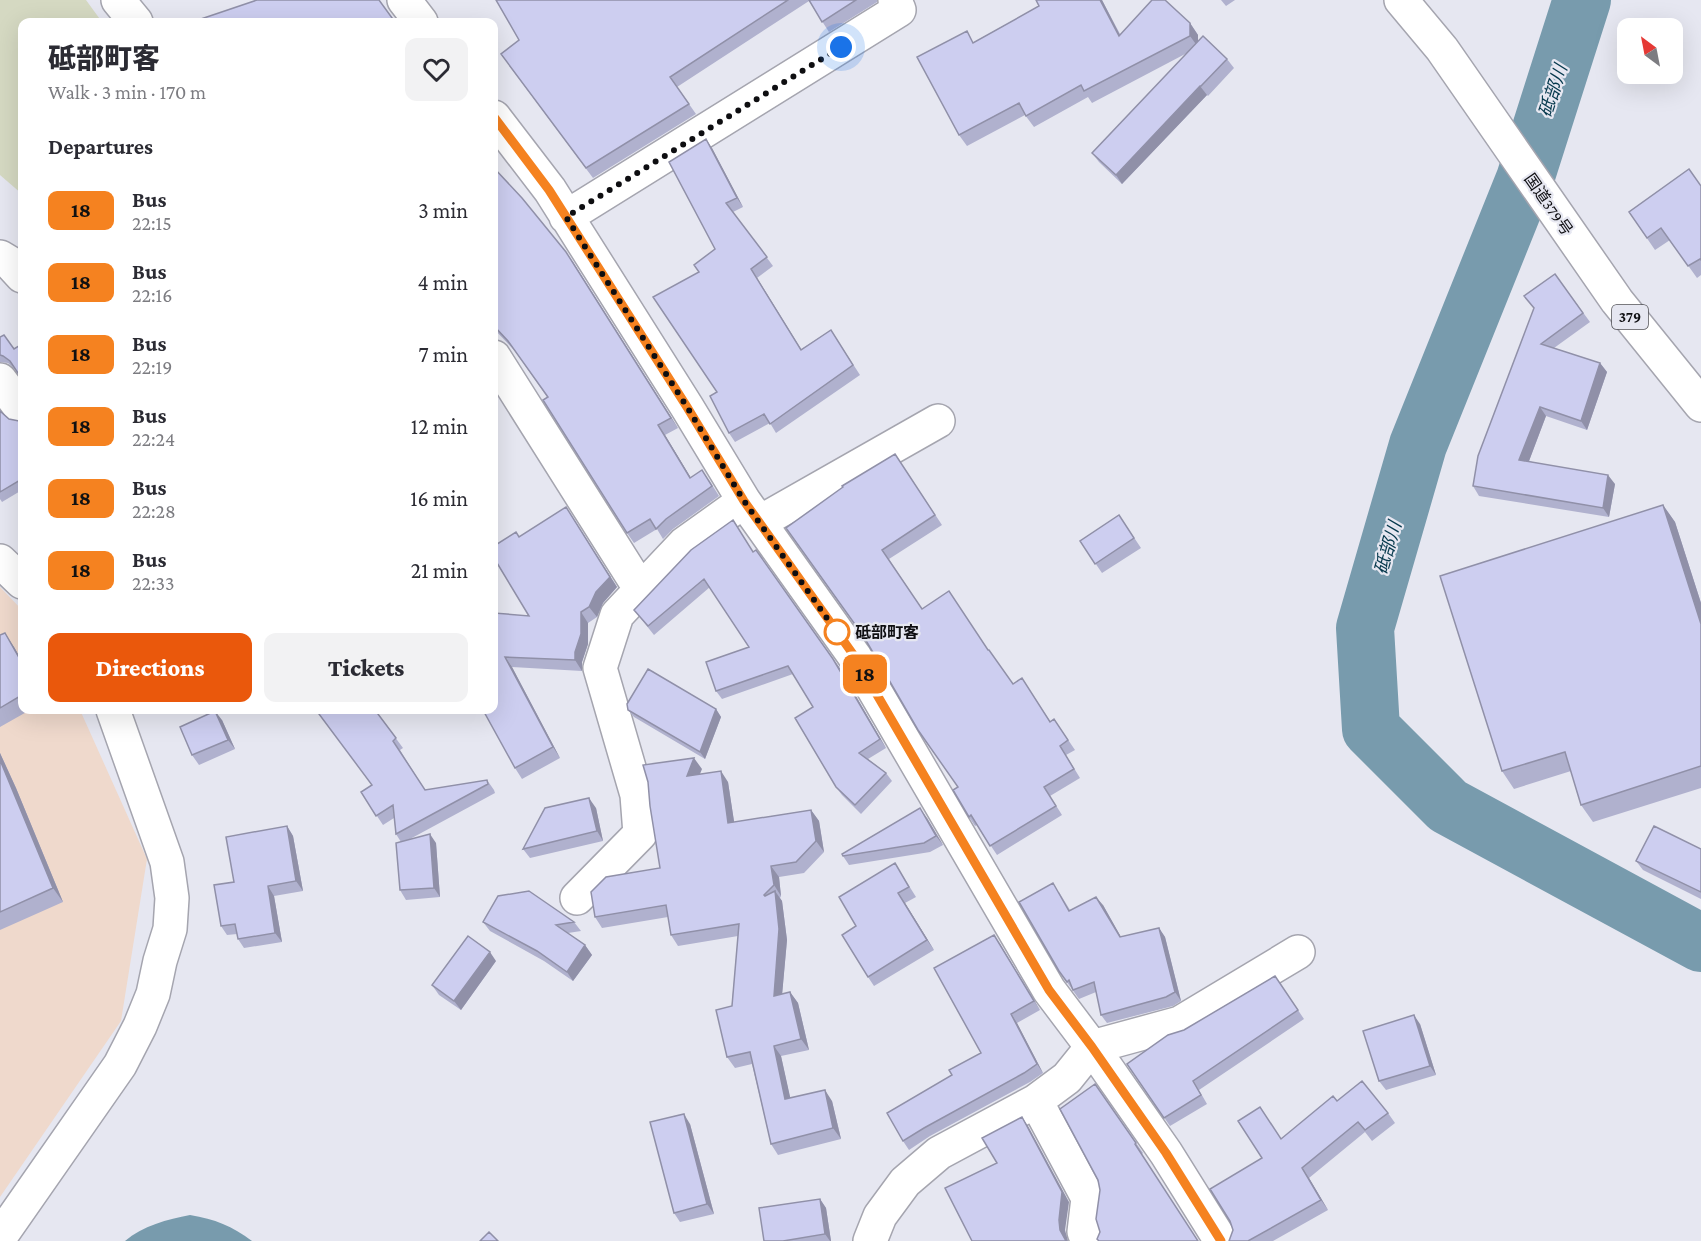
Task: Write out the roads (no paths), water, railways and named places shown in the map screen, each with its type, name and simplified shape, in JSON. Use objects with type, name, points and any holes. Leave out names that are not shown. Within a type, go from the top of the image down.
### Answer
[{"type":"main road","points":[[118,0],[133,18]]},
{"type":"main road","points":[[404,0],[418,18]]},
{"type":"main road","points":[[566,217],[899,10],[895,0]]},
{"type":"main road","name":"国道379号","points":[[1401,0],[1442,49],[1617,301],[1701,405]]},
{"type":"main road","points":[[498,131],[549,190],[752,511],[855,657],[1049,990],[1166,1153],[1221,1241]]},
{"type":"main road","points":[[498,363],[641,590]]},
{"type":"main road","points":[[0,380],[18,405]]},
{"type":"main road","points":[[577,898],[640,834],[637,795],[600,668],[617,615],[684,544],[938,421]]},
{"type":"main road","points":[[0,561],[18,578]]},
{"type":"main road","points":[[0,1237],[120,1065],[153,994],[170,929],[172,898],[167,862],[114,714]]},
{"type":"main road","points":[[870,1241],[880,1216],[905,1182],[939,1153],[1036,1101],[1067,1078],[1092,1047],[1180,1023],[1298,952]]},
{"type":"main road","points":[[1036,1101],[1088,1198],[1084,1232],[1088,1241]]},
{"type":"water","points":[[190,1215],[223,1224],[252,1241],[125,1241],[139,1231],[156,1224]]},
{"type":"waterway","name":"砥部川","points":[[1582,0],[1525,179],[1418,445],[1365,628],[1371,729],[1448,806],[1701,943]]},
{"type":"place","name":"砥部町客","points":[[837,632]]}]
